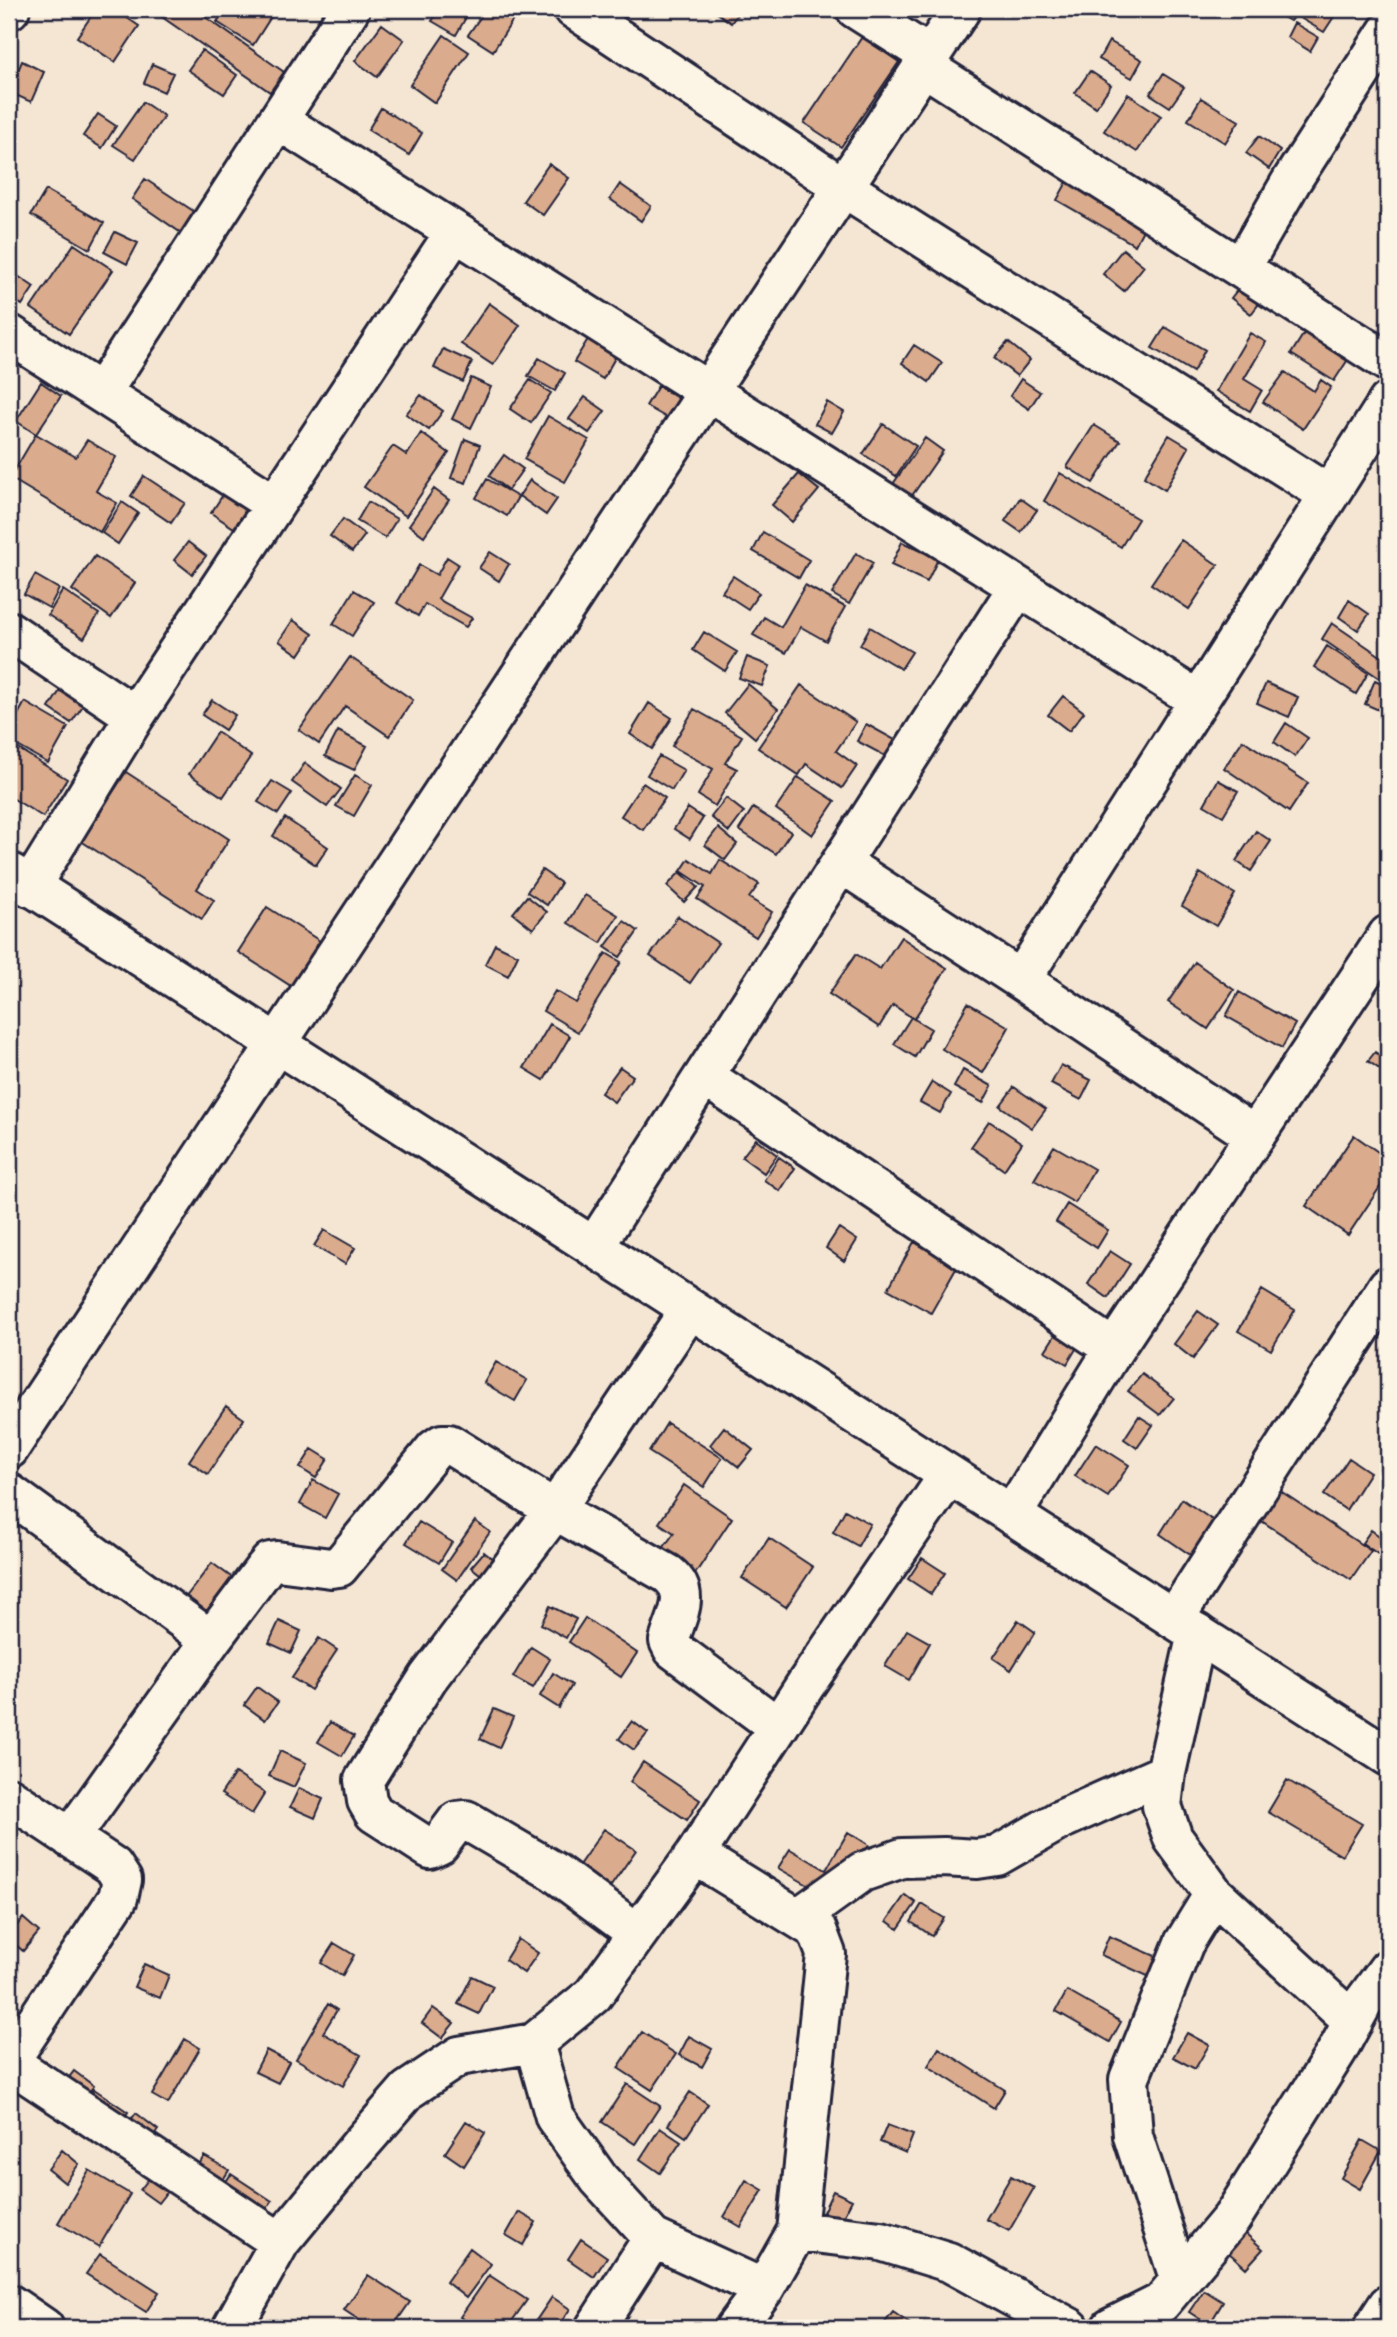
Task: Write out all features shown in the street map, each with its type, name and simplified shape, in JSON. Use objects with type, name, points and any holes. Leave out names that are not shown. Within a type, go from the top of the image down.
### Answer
[{"type":"street","points":[[101,393],[350,9]]},
{"type":"street","points":[[574,9],[843,187],[1329,495]]},
{"type":"street","points":[[856,9],[927,61],[1388,362]]},
{"type":"street","points":[[9,1449],[961,9]]},
{"type":"street","points":[[1241,268],[1292,180],[1388,31]]},
{"type":"street","points":[[278,120],[1198,700]]},
{"type":"street","points":[[455,232],[135,716],[19,879],[1388,1756]]},
{"type":"street","points":[[9,334],[274,504]]},
{"type":"street","points":[[1021,980],[1388,402]]},
{"type":"street","points":[[594,1247],[1018,587]]},
{"type":"street","points":[[9,631],[135,716]]},
{"type":"street","points":[[841,863],[1255,1136]]},
{"type":"street","points":[[1012,1515],[1114,1349],[1388,934]]},
{"type":"street","points":[[704,1076],[1114,1349]]},
{"type":"street","points":[[1353,2022],[1214,1894],[1172,1838],[1163,1806],[1185,1626],[1388,1286]]},
{"type":"street","points":[[637,1933],[553,1871],[466,1820],[457,1821],[439,1845],[430,1849],[374,1813],[367,1801],[364,1780],[428,1678],[555,1510],[690,1309]]},
{"type":"street","points":[[70,1838],[270,1562],[331,1568],[344,1563],[435,1449],[442,1444],[449,1444],[679,1583],[682,1597],[670,1641],[673,1649],[778,1727]]},
{"type":"street","points":[[232,2328],[280,2242],[408,2090],[459,2056],[534,2043],[593,1995],[695,1855],[778,1727],[949,1475]]},
{"type":"street","points":[[9,1493],[211,1640]]},
{"type":"street","points":[[798,1918],[862,1872],[902,1858],[977,1859],[997,1856],[1060,1820],[1166,1773]]},
{"type":"street","points":[[9,1797],[113,1866],[122,1880],[118,1898],[9,2062],[280,2242]]},
{"type":"street","points":[[695,1855],[817,1930],[826,1954],[797,2231],[764,2289],[736,2328]]},
{"type":"street","points":[[1180,2281],[1133,2136],[1129,2079],[1184,1943],[1214,1894]]},
{"type":"street","points":[[1111,2328],[1161,2303],[1232,2218],[1363,2003],[1388,1969]]},
{"type":"street","points":[[534,2043],[555,2117],[599,2179],[653,2238],[764,2289]]},
{"type":"street","points":[[797,2231],[881,2241],[949,2262],[1070,2328]]},
{"type":"street","points":[[595,2328],[653,2238]]},
{"type":"street","points":[[9,2304],[44,2328]]},
{"type":"street","points":[[1373,2328],[1388,2305]]},
{"type":"building","points":[[96,9],[114,9],[139,26],[115,62],[77,37]]},
{"type":"building","points":[[168,9],[194,9],[284,72],[270,92],[162,17]]},
{"type":"building","points":[[225,9],[276,9],[253,45],[217,22]]},
{"type":"building","points":[[440,9],[459,9],[468,14],[456,35],[432,21]]},
{"type":"building","points":[[486,9],[520,9],[493,51],[468,35]]},
{"type":"building","points":[[712,9],[741,9],[731,23]]},
{"type":"building","points":[[1269,9],[1324,9],[1335,15],[1324,32],[1295,15],[1290,21]]},
{"type":"building","points":[[1294,23],[1318,37],[1310,51],[1287,37]]},
{"type":"building","points":[[382,24],[404,40],[377,77],[355,61]]},
{"type":"building","points":[[444,35],[469,52],[435,103],[410,85]]},
{"type":"building","points":[[862,37],[899,62],[841,147],[804,123]]},
{"type":"building","points":[[1109,41],[1142,60],[1132,78],[1099,59]]},
{"type":"building","points":[[202,50],[237,75],[224,94],[188,70]]},
{"type":"building","points":[[22,61],[44,72],[31,102],[9,92]]},
{"type":"building","points":[[152,64],[173,73],[164,92],[144,83]]},
{"type":"building","points":[[1090,71],[1111,85],[1096,107],[1075,93]]},
{"type":"building","points":[[1163,74],[1184,87],[1170,107],[1150,94]]},
{"type":"building","points":[[1128,94],[1161,116],[1137,152],[1104,131]]},
{"type":"building","points":[[1201,98],[1239,121],[1225,143],[1188,120]]},
{"type":"building","points":[[143,102],[164,116],[135,159],[113,145]]},
{"type":"building","points":[[381,108],[422,133],[409,155],[368,130]]},
{"type":"building","points":[[98,114],[116,126],[102,148],[83,136]]},
{"type":"building","points":[[1259,136],[1280,151],[1269,169],[1246,153]]},
{"type":"building","points":[[549,164],[569,178],[543,215],[523,201]]},
{"type":"building","points":[[145,179],[201,216],[187,237],[132,199]]},
{"type":"building","points":[[1068,180],[1146,224],[1135,245],[1057,200]]},
{"type":"building","points":[[620,184],[651,206],[641,221],[610,199]]},
{"type":"building","points":[[46,190],[104,223],[90,249],[31,215]]},
{"type":"building","points":[[115,232],[138,243],[127,264],[104,252]]},
{"type":"building","points":[[74,244],[113,270],[69,334],[31,308]]},
{"type":"building","points":[[1123,249],[1144,266],[1124,291],[1103,274]]},
{"type":"building","points":[[9,270],[34,287],[22,305],[9,296]]},
{"type":"building","points":[[1242,284],[1262,300],[1251,314],[1231,298]]},
{"type":"building","points":[[489,303],[520,325],[493,365],[461,344]]},
{"type":"building","points":[[1165,327],[1205,350],[1193,372],[1152,348]]},
{"type":"building","points":[[1306,330],[1349,358],[1334,381],[1291,354]]},
{"type":"building","points":[[1250,333],[1266,342],[1244,379],[1262,390],[1250,411],[1216,391]]},
{"type":"building","points":[[588,339],[616,356],[603,379],[574,362]]},
{"type":"building","points":[[1008,342],[1030,360],[1017,376],[994,358]]},
{"type":"building","points":[[914,345],[942,363],[929,382],[902,363]]},
{"type":"building","points":[[443,349],[472,362],[463,382],[434,368]]},
{"type":"building","points":[[539,358],[565,373],[555,391],[528,376]]},
{"type":"building","points":[[1285,372],[1314,391],[1321,380],[1331,387],[1303,429],[1263,402]]},
{"type":"building","points":[[471,378],[491,387],[471,428],[452,419]]},
{"type":"building","points":[[1021,379],[1040,392],[1029,409],[1010,396]]},
{"type":"building","points":[[530,380],[551,393],[531,423],[510,409]]},
{"type":"building","points":[[41,382],[61,396],[36,434],[16,421]]},
{"type":"building","points":[[658,386],[679,399],[667,418],[646,406]]},
{"type":"building","points":[[421,395],[443,411],[429,430],[406,414]]},
{"type":"building","points":[[585,397],[605,411],[589,433],[569,419]]},
{"type":"building","points":[[827,402],[844,412],[832,433],[815,424]]},
{"type":"building","points":[[548,416],[589,440],[565,482],[524,459]]},
{"type":"building","points":[[883,424],[916,446],[896,476],[863,454]]},
{"type":"building","points":[[1094,425],[1120,441],[1093,483],[1067,467]]},
{"type":"building","points":[[421,433],[449,453],[406,516],[364,487],[393,446],[407,455]]},
{"type":"building","points":[[36,434],[76,457],[87,440],[116,457],[96,491],[117,503],[100,532],[10,478]]},
{"type":"building","points":[[1169,435],[1189,447],[1165,490],[1144,477]]},
{"type":"building","points":[[925,438],[943,451],[911,497],[893,484]]},
{"type":"building","points":[[465,439],[480,445],[466,483],[451,478]]},
{"type":"building","points":[[504,455],[523,469],[508,490],[489,476]]},
{"type":"building","points":[[1060,473],[1138,519],[1121,547],[1044,501]]},
{"type":"building","points":[[799,474],[819,490],[792,522],[772,505]]},
{"type":"building","points":[[144,476],[185,503],[171,523],[131,496]]},
{"type":"building","points":[[234,478],[257,493],[234,528],[211,513]]},
{"type":"building","points":[[487,479],[518,497],[507,516],[476,498]]},
{"type":"building","points":[[530,480],[557,499],[546,515],[519,496]]},
{"type":"building","points":[[434,489],[449,500],[424,536],[409,525]]},
{"type":"building","points":[[1020,498],[1037,510],[1021,532],[1005,521]]},
{"type":"building","points":[[122,502],[138,513],[118,544],[102,533]]},
{"type":"building","points":[[368,502],[397,519],[385,538],[357,521]]},
{"type":"building","points":[[343,519],[365,535],[352,552],[330,536]]},
{"type":"building","points":[[763,532],[809,560],[799,578],[753,551]]},
{"type":"building","points":[[1181,540],[1218,565],[1189,609],[1151,584]]},
{"type":"building","points":[[188,542],[206,556],[192,574],[174,560]]},
{"type":"building","points":[[902,542],[938,559],[927,582],[891,565]]},
{"type":"building","points":[[490,552],[509,564],[499,581],[479,568]]},
{"type":"building","points":[[856,553],[873,563],[849,604],[832,594]]},
{"type":"building","points":[[95,556],[135,583],[111,618],[72,590]]},
{"type":"building","points":[[447,557],[458,564],[438,599],[472,618],[466,627],[425,604],[418,616],[397,603],[419,565],[437,575]]},
{"type":"building","points":[[35,575],[59,589],[49,608],[24,594]]},
{"type":"building","points":[[733,576],[759,593],[748,609],[722,592]]},
{"type":"building","points":[[805,585],[845,607],[826,641],[801,627],[786,653],[753,635],[764,617],[781,627]]},
{"type":"building","points":[[63,590],[99,614],[84,638],[48,615]]},
{"type":"building","points":[[354,590],[374,602],[352,636],[333,624]]},
{"type":"building","points":[[1349,600],[1369,614],[1358,630],[1339,617]]},
{"type":"building","points":[[293,620],[313,634],[299,655],[279,641]]},
{"type":"building","points":[[1332,623],[1388,661],[1388,684],[1322,639]]},
{"type":"building","points":[[870,627],[912,652],[901,669],[860,645]]},
{"type":"building","points":[[704,632],[737,652],[725,671],[693,650]]},
{"type":"building","points":[[1327,646],[1368,673],[1356,694],[1314,667]]},
{"type":"building","points":[[350,657],[413,700],[389,736],[345,706],[319,744],[299,730]]},
{"type":"building","points":[[747,657],[770,666],[762,686],[739,678]]},
{"type":"building","points":[[1375,680],[1388,686],[1388,714],[1365,704]]},
{"type":"building","points":[[1266,683],[1298,697],[1289,717],[1257,703]]},
{"type":"building","points":[[748,684],[778,709],[755,738],[725,713]]},
{"type":"building","points":[[801,685],[856,722],[836,751],[857,766],[842,788],[806,764],[799,775],[758,748]]},
{"type":"building","points":[[61,689],[84,704],[71,723],[49,708]]},
{"type":"building","points":[[1063,696],[1084,712],[1069,731],[1048,715]]},
{"type":"building","points":[[212,700],[235,715],[225,730],[202,715]]},
{"type":"building","points":[[25,702],[68,727],[48,763],[9,741],[9,731]]},
{"type":"building","points":[[649,703],[672,718],[652,749],[630,734]]},
{"type":"building","points":[[694,709],[742,736],[725,763],[737,769],[715,806],[698,795],[713,769],[672,746]]},
{"type":"building","points":[[1286,723],[1308,738],[1295,757],[1274,742]]},
{"type":"building","points":[[866,724],[897,741],[887,757],[857,741]]},
{"type":"building","points":[[338,731],[367,746],[354,770],[325,756]]},
{"type":"building","points":[[217,732],[251,756],[223,797],[189,774]]},
{"type":"building","points":[[1243,740],[1308,783],[1289,812],[1224,768]]},
{"type":"building","points":[[9,743],[67,779],[43,817],[9,796]]},
{"type":"building","points":[[659,756],[684,770],[672,790],[647,775]]},
{"type":"building","points":[[305,763],[341,789],[327,807],[292,782]]},
{"type":"building","points":[[126,772],[229,839],[197,889],[214,900],[202,919],[81,841]]},
{"type":"building","points":[[355,775],[372,785],[354,816],[336,806]]},
{"type":"building","points":[[798,777],[835,801],[812,835],[776,809]]},
{"type":"building","points":[[1218,780],[1238,791],[1223,816],[1204,805]]},
{"type":"building","points":[[272,781],[292,793],[278,814],[258,802]]},
{"type":"building","points":[[643,783],[665,798],[643,830],[621,816]]},
{"type":"building","points":[[726,798],[744,812],[729,832],[711,817]]},
{"type":"building","points":[[688,808],[703,818],[690,839],[674,829]]},
{"type":"building","points":[[753,808],[791,832],[776,854],[739,830]]},
{"type":"building","points":[[285,818],[328,847],[316,865],[273,836]]},
{"type":"building","points":[[718,828],[737,844],[725,860],[705,845]]},
{"type":"building","points":[[1256,831],[1271,841],[1251,871],[1236,861]]},
{"type":"building","points":[[689,859],[712,874],[720,860],[759,884],[749,898],[772,912],[756,937],[697,899],[705,887],[681,871]]},
{"type":"building","points":[[542,870],[561,883],[547,905],[527,892]]},
{"type":"building","points":[[680,872],[698,887],[684,902],[667,886]]},
{"type":"building","points":[[1200,873],[1235,894],[1216,926],[1182,906]]},
{"type":"building","points":[[585,895],[618,915],[601,943],[568,923]]},
{"type":"building","points":[[527,896],[547,912],[533,929],[513,913]]},
{"type":"building","points":[[267,907],[323,943],[294,988],[238,952]]},
{"type":"building","points":[[678,916],[718,943],[690,983],[650,956]]},
{"type":"building","points":[[624,921],[638,931],[620,957],[605,947]]},
{"type":"building","points":[[901,937],[947,968],[914,1019],[893,1005],[879,1027],[829,994],[856,954],[880,969]]},
{"type":"building","points":[[495,944],[518,955],[508,976],[485,964]]},
{"type":"building","points":[[606,953],[621,962],[578,1032],[543,1011],[555,991],[576,1003]]},
{"type":"building","points":[[1195,962],[1234,990],[1208,1029],[1168,1002]]},
{"type":"building","points":[[1239,992],[1295,1024],[1282,1048],[1226,1016]]},
{"type":"building","points":[[968,1003],[1009,1027],[983,1073],[942,1049]]},
{"type":"building","points":[[911,1017],[931,1029],[915,1057],[894,1044]]},
{"type":"building","points":[[550,1024],[570,1036],[544,1080],[524,1068]]},
{"type":"building","points":[[1375,1052],[1388,1061],[1388,1075],[1368,1061]]},
{"type":"building","points":[[1061,1065],[1091,1080],[1081,1100],[1051,1084]]},
{"type":"building","points":[[620,1067],[633,1076],[614,1102],[601,1093]]},
{"type":"building","points":[[963,1070],[992,1086],[983,1103],[954,1087]]},
{"type":"building","points":[[932,1082],[951,1094],[940,1113],[920,1102]]},
{"type":"building","points":[[1014,1087],[1046,1109],[1032,1128],[1000,1106]]},
{"type":"building","points":[[989,1121],[1022,1143],[1004,1170],[971,1147]]},
{"type":"building","points":[[1354,1135],[1388,1159],[1388,1175],[1348,1235],[1306,1206]]},
{"type":"building","points":[[756,1139],[777,1155],[764,1173],[742,1157]]},
{"type":"building","points":[[1054,1146],[1094,1169],[1075,1203],[1034,1180]]},
{"type":"building","points":[[779,1157],[795,1168],[780,1191],[764,1180]]},
{"type":"building","points":[[1067,1204],[1108,1230],[1097,1248],[1056,1222]]},
{"type":"building","points":[[839,1228],[857,1240],[844,1261],[826,1248]]},
{"type":"building","points":[[324,1230],[355,1248],[345,1264],[314,1246]]},
{"type":"building","points":[[914,1242],[957,1267],[931,1313],[888,1289]]},
{"type":"building","points":[[1110,1251],[1130,1264],[1108,1298],[1088,1284]]},
{"type":"building","points":[[1262,1290],[1295,1310],[1271,1350],[1238,1331]]},
{"type":"building","points":[[1198,1311],[1218,1325],[1193,1359],[1174,1344]]},
{"type":"building","points":[[1057,1332],[1079,1344],[1067,1364],[1045,1351]]},
{"type":"building","points":[[496,1362],[527,1380],[515,1401],[484,1383]]},
{"type":"building","points":[[1142,1374],[1174,1398],[1160,1415],[1128,1391]]},
{"type":"building","points":[[226,1406],[244,1419],[208,1474],[189,1461]]},
{"type":"building","points":[[1139,1416],[1153,1425],[1137,1448],[1124,1439]]},
{"type":"building","points":[[667,1423],[722,1458],[704,1487],[649,1452]]},
{"type":"building","points":[[724,1427],[753,1450],[739,1467],[710,1445]]},
{"type":"building","points":[[1096,1444],[1129,1465],[1108,1497],[1075,1476]]},
{"type":"building","points":[[312,1449],[328,1459],[316,1478],[300,1468]]},
{"type":"building","points":[[1349,1458],[1370,1472],[1346,1510],[1324,1495]]},
{"type":"building","points":[[313,1480],[338,1494],[325,1518],[300,1504]]},
{"type":"building","points":[[684,1485],[732,1518],[693,1577],[659,1554],[674,1533],[659,1523]]},
{"type":"building","points":[[1279,1490],[1371,1551],[1351,1580],[1260,1520]]},
{"type":"building","points":[[1182,1499],[1215,1522],[1192,1556],[1160,1534]]},
{"type":"building","points":[[845,1510],[870,1524],[858,1546],[833,1532]]},
{"type":"building","points":[[475,1521],[490,1532],[457,1580],[442,1569]]},
{"type":"building","points":[[419,1522],[452,1542],[439,1563],[406,1543]]},
{"type":"building","points":[[1371,1530],[1388,1542],[1388,1561],[1362,1543]]},
{"type":"building","points":[[769,1538],[813,1567],[786,1607],[742,1578]]},
{"type":"building","points":[[484,1552],[505,1569],[493,1584],[471,1567]]},
{"type":"building","points":[[922,1558],[945,1573],[931,1594],[908,1579]]},
{"type":"building","points":[[212,1563],[249,1590],[219,1630],[182,1602]]},
{"type":"building","points":[[550,1606],[576,1619],[566,1638],[541,1624]]},
{"type":"building","points":[[585,1618],[637,1653],[621,1677],[569,1642]]},
{"type":"building","points":[[1018,1620],[1035,1632],[1011,1670],[993,1658]]},
{"type":"building","points":[[279,1621],[301,1631],[291,1653],[269,1643]]},
{"type":"building","points":[[907,1630],[930,1643],[909,1680],[885,1666]]},
{"type":"building","points":[[319,1638],[337,1650],[311,1690],[292,1678]]},
{"type":"building","points":[[531,1647],[550,1659],[533,1688],[513,1677]]},
{"type":"building","points":[[553,1673],[572,1685],[559,1708],[540,1696]]},
{"type":"building","points":[[257,1687],[278,1702],[265,1720],[244,1705]]},
{"type":"building","points":[[494,1709],[513,1717],[499,1748],[480,1739]]},
{"type":"building","points":[[632,1721],[648,1733],[634,1750],[619,1739]]},
{"type":"building","points":[[330,1722],[354,1736],[342,1756],[318,1742]]},
{"type":"building","points":[[280,1751],[306,1763],[294,1787],[269,1776]]},
{"type":"building","points":[[643,1762],[700,1800],[687,1820],[630,1782]]},
{"type":"building","points":[[235,1773],[265,1793],[252,1814],[221,1794]]},
{"type":"building","points":[[1287,1780],[1362,1824],[1342,1856],[1268,1812]]},
{"type":"building","points":[[299,1788],[323,1799],[315,1818],[290,1807]]},
{"type":"building","points":[[604,1829],[636,1850],[602,1899],[570,1878]]},
{"type":"building","points":[[848,1832],[869,1845],[836,1901],[778,1868],[790,1849],[826,1870]]},
{"type":"building","points":[[905,1895],[916,1903],[898,1929],[887,1921]]},
{"type":"building","points":[[922,1904],[944,1918],[932,1936],[911,1922]]},
{"type":"building","points":[[23,1918],[39,1932],[23,1951],[9,1939],[9,1935]]},
{"type":"building","points":[[1109,1936],[1160,1958],[1152,1978],[1101,1955]]},
{"type":"building","points":[[518,1939],[538,1953],[524,1973],[505,1960]]},
{"type":"building","points":[[334,1943],[354,1955],[342,1976],[321,1963]]},
{"type":"building","points":[[144,1964],[169,1975],[160,1998],[134,1987]]},
{"type":"building","points":[[472,1976],[493,1986],[479,2014],[458,2004]]},
{"type":"building","points":[[1067,1991],[1121,2022],[1110,2042],[1056,2011]]},
{"type":"building","points":[[328,2004],[337,2010],[323,2033],[361,2055],[343,2086],[296,2059]]},
{"type":"building","points":[[433,2008],[454,2023],[442,2038],[422,2023]]},
{"type":"building","points":[[642,2032],[676,2054],[652,2090],[618,2068]]},
{"type":"building","points":[[1187,2033],[1209,2045],[1195,2069],[1173,2057]]},
{"type":"building","points":[[689,2036],[712,2049],[702,2067],[679,2055]]},
{"type":"building","points":[[185,2039],[200,2048],[168,2104],[152,2095]]},
{"type":"building","points":[[939,2048],[1005,2090],[994,2108],[928,2066]]},
{"type":"building","points":[[266,2050],[289,2062],[278,2083],[255,2072]]},
{"type":"building","points":[[74,2071],[94,2086],[81,2102],[61,2088]]},
{"type":"building","points":[[627,2084],[660,2106],[635,2144],[602,2122]]},
{"type":"building","points":[[94,2089],[128,2112],[118,2127],[84,2103]]},
{"type":"building","points":[[690,2092],[708,2104],[686,2137],[668,2125]]},
{"type":"building","points":[[136,2113],[158,2130],[147,2145],[124,2129]]},
{"type":"building","points":[[466,2121],[485,2133],[464,2166],[445,2153]]},
{"type":"building","points":[[887,2125],[913,2135],[906,2153],[880,2142]]},
{"type":"building","points":[[660,2128],[681,2142],[660,2173],[640,2159]]},
{"type":"building","points":[[1362,2140],[1381,2151],[1360,2189],[1341,2178]]},
{"type":"building","points":[[62,2150],[79,2164],[65,2183],[48,2169]]},
{"type":"building","points":[[204,2156],[229,2170],[216,2191],[192,2177]]},
{"type":"building","points":[[89,2170],[130,2194],[99,2247],[58,2223]]},
{"type":"building","points":[[155,2171],[173,2184],[158,2203],[140,2190]]},
{"type":"building","points":[[231,2174],[272,2201],[258,2221],[218,2194]]},
{"type":"building","points":[[1011,2176],[1034,2188],[1009,2231],[986,2219]]},
{"type":"building","points":[[746,2180],[763,2190],[741,2227],[724,2217]]},
{"type":"building","points":[[833,2191],[852,2200],[841,2221],[823,2212]]},
{"type":"building","points":[[519,2212],[536,2222],[523,2245],[506,2235]]},
{"type":"building","points":[[1245,2233],[1263,2249],[1246,2268],[1228,2252]]},
{"type":"building","points":[[581,2239],[607,2257],[594,2277],[568,2259]]},
{"type":"building","points":[[470,2248],[491,2264],[466,2298],[446,2282]]},
{"type":"building","points":[[100,2254],[159,2292],[146,2312],[86,2274]]},
{"type":"building","points":[[368,2275],[410,2302],[392,2328],[371,2328],[344,2310]]},
{"type":"building","points":[[489,2275],[527,2300],[507,2328],[476,2328],[460,2317]]},
{"type":"building","points":[[1204,2290],[1223,2302],[1209,2325],[1189,2312]]},
{"type":"building","points":[[552,2297],[570,2309],[557,2328],[531,2328]]},
{"type":"building","points":[[893,2312],[910,2324],[907,2328],[881,2328]]}]
